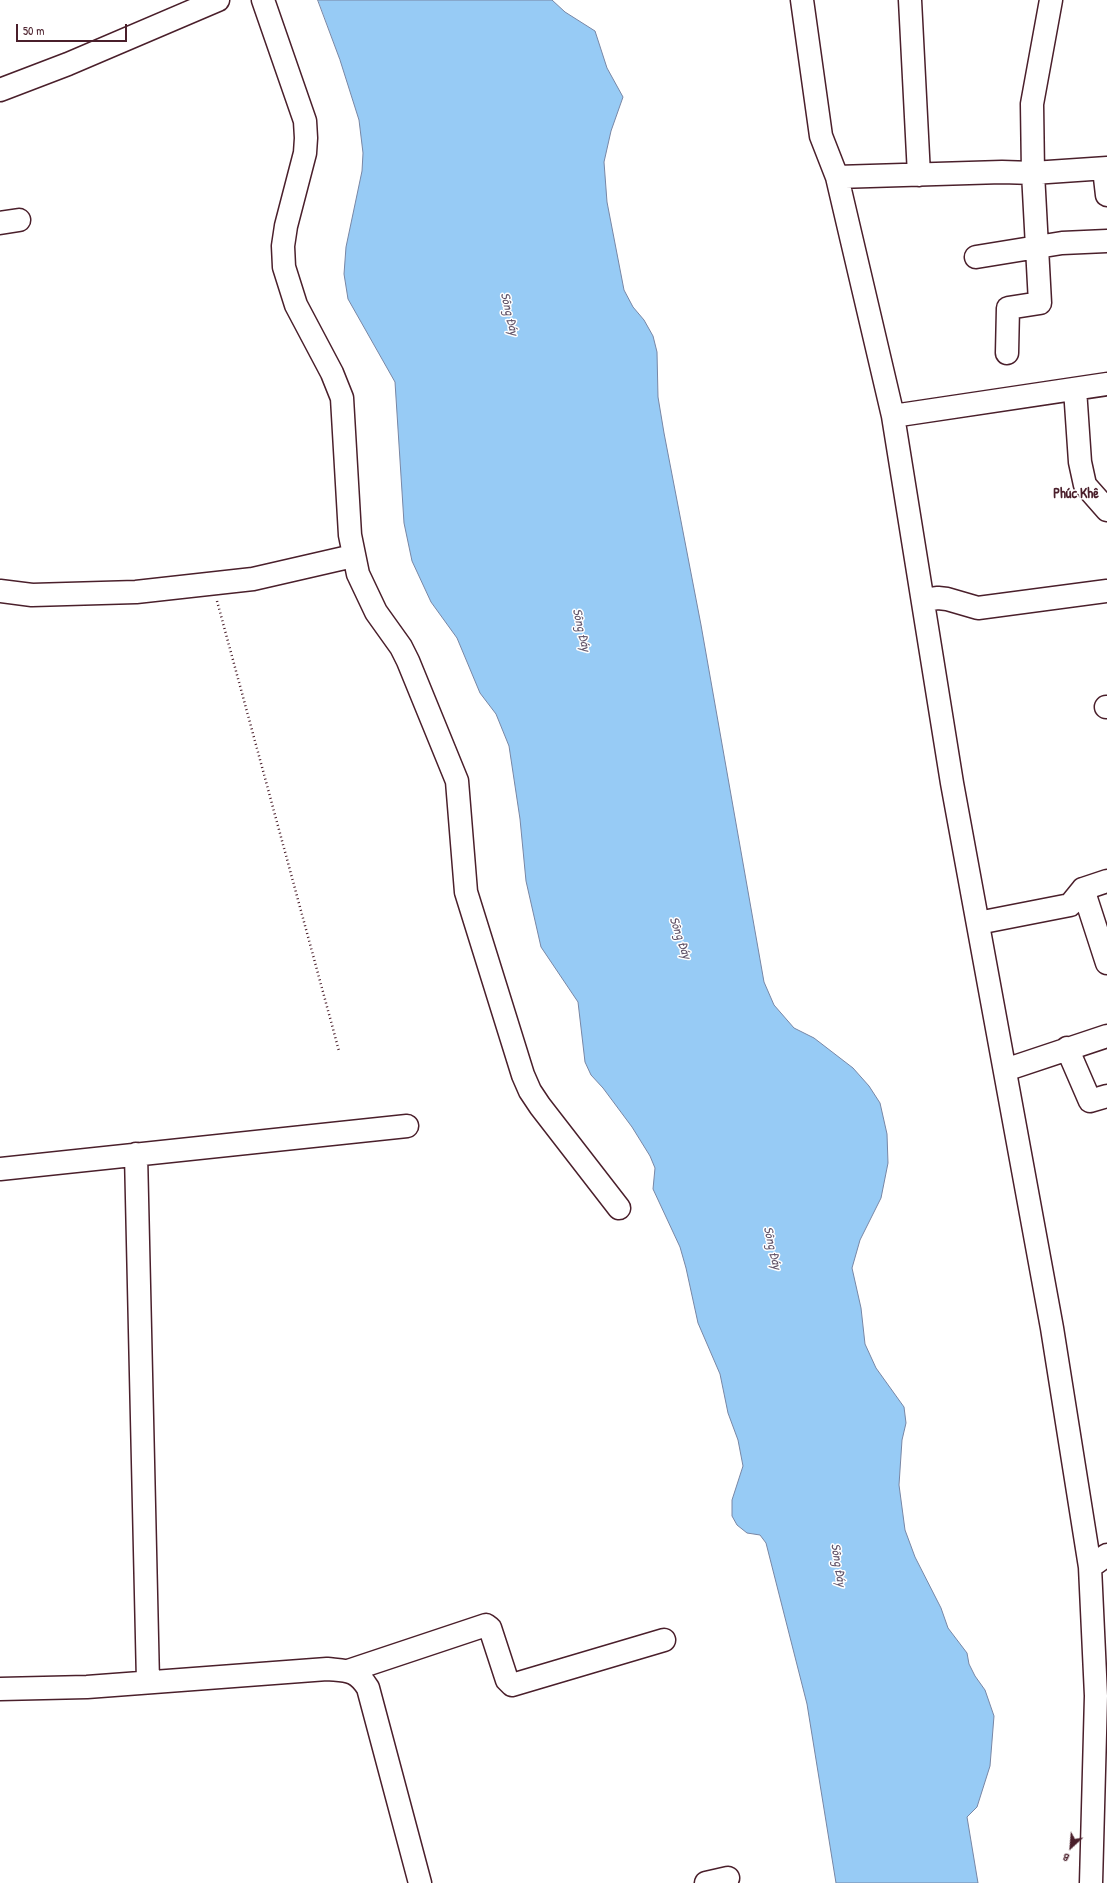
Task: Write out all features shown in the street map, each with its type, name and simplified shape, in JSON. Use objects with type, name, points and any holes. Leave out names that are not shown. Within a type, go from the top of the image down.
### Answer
[{"type":"street","points":[[0,90],[68,64],[218,0]]},
{"type":"street","points":[[263,0],[305,127],[304,153],[284,232],[284,267],[296,306],[332,373],[342,398],[350,535],[353,556],[358,574],[376,612],[401,647],[408,661],[458,781],[466,892],[523,1075],[530,1091],[540,1106],[620,1208]]},
{"type":"street","points":[[802,0],[821,136],[837,178],[893,416],[951,776],[1052,1328],[1099,1561],[1091,1883]]},
{"type":"street","points":[[910,0],[919,175]]},
{"type":"street","points":[[1007,353],[1008,308],[1040,303],[1033,173],[1032,104],[1051,0]]},
{"type":"street","points":[[837,178],[1002,172],[1033,173],[1106,168],[1107,195]]},
{"type":"street","points":[[976,257],[1037,246],[1062,243],[1107,241]]},
{"type":"street","points":[[893,416],[1107,384]]},
{"type":"street","points":[[1075,389],[1080,462],[1085,485],[1107,510]]},
{"type":"street","points":[[0,591],[32,595],[136,592],[253,579],[353,556]]},
{"type":"street","points":[[923,600],[938,598],[947,599],[978,608],[1107,591]]},
{"type":"street","points":[[978,923],[1070,905],[1083,889],[1107,882]]},
{"type":"street","points":[[1083,889],[1107,963]]},
{"type":"street","points":[[1005,1070],[1067,1048],[1107,1036]]},
{"type":"street","points":[[1067,1048],[1090,1101],[1107,1096]]},
{"type":"street","points":[[0,1169],[407,1126]]},
{"type":"street","points":[[136,1154],[148,1682]]},
{"type":"street","points":[[348,1671],[486,1625],[490,1628],[510,1685],[664,1640]]},
{"type":"street","points":[[0,1689],[87,1687],[327,1669],[348,1671],[361,1677],[368,1688],[420,1883]]},
{"type":"street","points":[[706,1883],[728,1878]]},
{"type":"path","points":[[212,583],[339,1051]]},
{"type":"water","name":"Sông Đáy","points":[[318,0],[552,0],[565,12],[595,31],[607,68],[623,97],[611,131],[604,162],[607,202],[624,290],[633,307],[644,320],[653,336],[657,352],[658,397],[664,433],[701,625],[764,982],[774,1005],[794,1028],[814,1038],[853,1068],[869,1086],[880,1103],[887,1134],[888,1163],[881,1198],[860,1240],[852,1268],[861,1308],[865,1344],[876,1368],[904,1407],[906,1423],[902,1440],[899,1485],[905,1530],[915,1557],[941,1608],[948,1628],[967,1653],[969,1664],[985,1690],[994,1716],[990,1766],[977,1807],[967,1817],[978,1883],[836,1883],[807,1704],[766,1543],[760,1535],[747,1533],[737,1525],[732,1516],[732,1500],[743,1466],[738,1440],[728,1413],[720,1374],[698,1323],[680,1247],[653,1189],[655,1168],[650,1156],[632,1127],[603,1088],[591,1075],[585,1062],[578,1002],[541,947],[526,881],[520,819],[509,746],[496,714],[480,693],[457,638],[431,602],[412,561],[404,523],[395,382],[348,299],[344,274],[346,247],[362,171],[363,153],[359,120],[340,60]]},
{"type":"district","name":"Phúc Khê","points":[[1076,494]]}]
